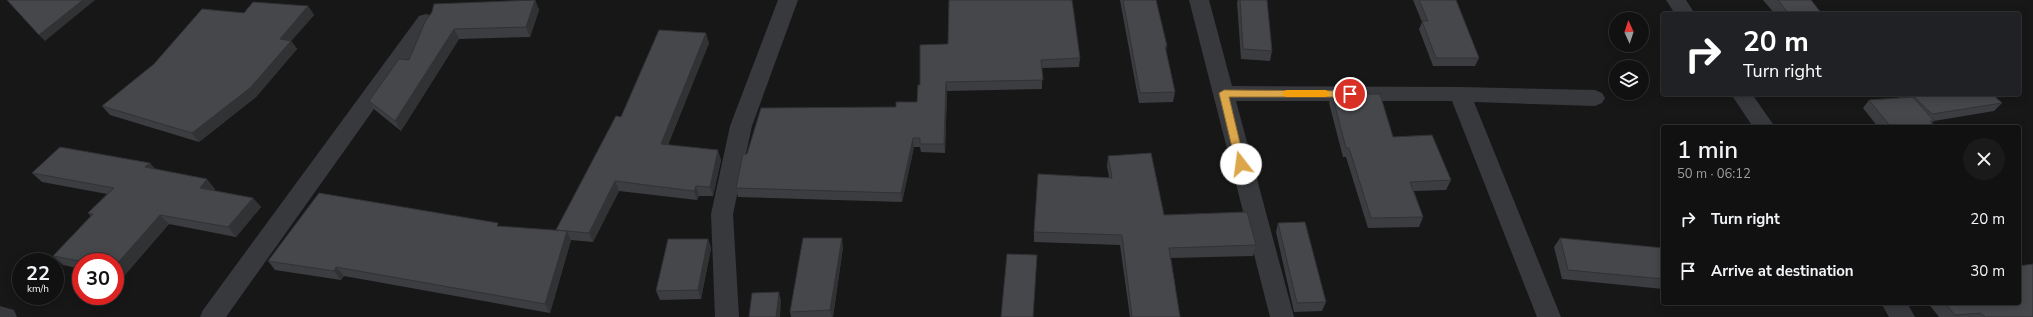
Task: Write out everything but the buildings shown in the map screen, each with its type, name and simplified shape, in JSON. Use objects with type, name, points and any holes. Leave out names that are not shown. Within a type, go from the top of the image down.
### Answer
[{"type":"street","points":[[728,317],[722,214],[741,126],[788,0]]},
{"type":"street","points":[[1199,0],[1282,317]]},
{"type":"street","points":[[1676,0],[1684,12]]},
{"type":"street","points":[[212,317],[426,21]]},
{"type":"street","points":[[1224,93],[1460,94],[1595,98]]},
{"type":"street","points":[[1460,94],[1549,317]]},
{"type":"street","points":[[1742,96],[1763,125]]},
{"type":"street","points":[[1894,305],[1903,317]]},
{"type":"street","points":[[0,316],[5,317]]},
{"type":"slow traffic","points":[[1286,94],[1326,94]]},
{"type":"route","points":[[1241,164],[1224,93],[1350,94]]}]
